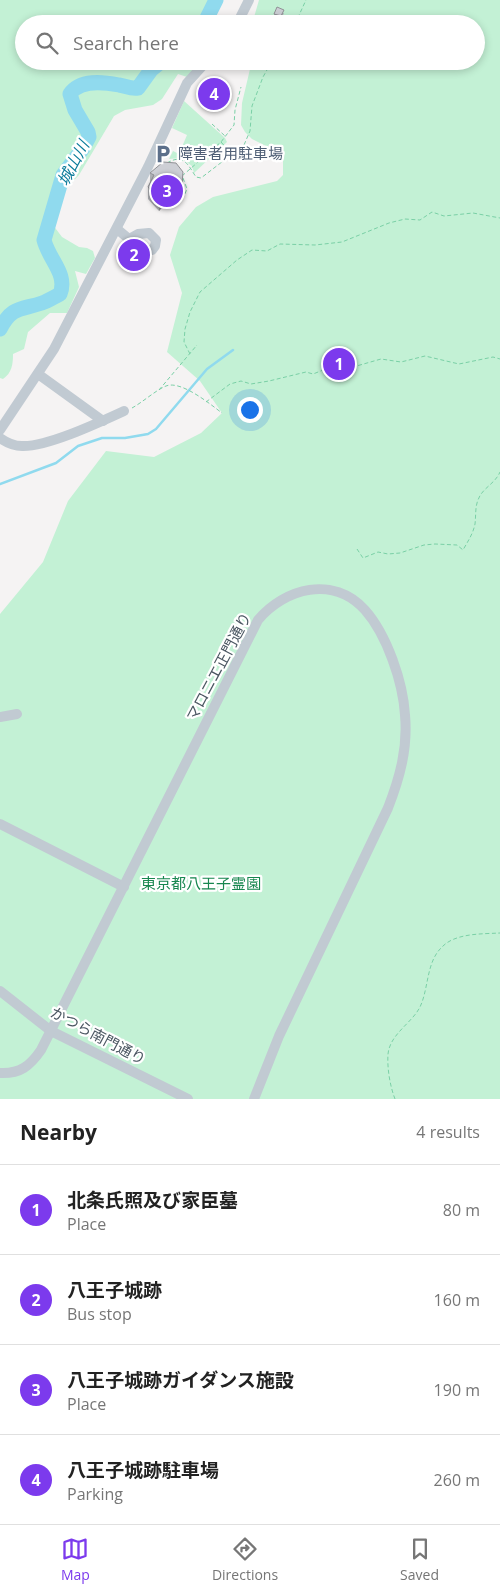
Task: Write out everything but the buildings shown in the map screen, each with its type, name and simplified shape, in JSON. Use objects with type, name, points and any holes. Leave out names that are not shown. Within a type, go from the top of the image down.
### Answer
[{"type":"street","points":[[242,15],[249,0]]},
{"type":"street","points":[[0,430],[54,349],[117,229],[187,82],[198,70]]},
{"type":"street","points":[[117,229],[129,239]]},
{"type":"street","points":[[38,374],[103,421]]},
{"type":"street","points":[[0,438],[10,444],[21,446],[38,445],[124,412]]},
{"type":"street","name":"マロニエ正門通り","points":[[0,1073],[12,1073],[23,1070],[33,1062],[51,1031],[258,620],[278,601],[306,590],[320,589],[337,592],[351,600],[364,609],[377,626],[398,676],[406,714],[404,755],[401,773],[388,808],[279,1036],[254,1099]]},
{"type":"street","points":[[0,717],[17,714]]},
{"type":"street","points":[[0,824],[124,887]]},
{"type":"street","name":"かつら南門通り","points":[[0,991],[51,1031],[188,1099]]},
{"type":"street","points":[[246,1099],[260,1083]]},
{"type":"path","points":[[299,15],[306,0]]},
{"type":"path","points":[[165,164],[172,160],[185,162],[196,177],[202,178],[244,145],[248,140],[252,106],[267,70]]},
{"type":"path","points":[[184,196],[187,189],[182,176],[221,142],[234,126],[235,110],[241,87]]},
{"type":"path","points":[[212,124],[225,136]]},
{"type":"path","points":[[221,142],[232,155]]},
{"type":"path","points":[[190,354],[184,342],[185,329],[190,312],[200,292],[237,260],[252,250],[267,251],[280,244],[315,246],[342,242],[389,223],[406,219],[420,220],[432,212],[444,216],[473,213],[500,218]]},
{"type":"path","points":[[158,392],[197,345]]},
{"type":"path","points":[[206,402],[230,384],[241,381],[251,384],[306,372],[313,374],[332,367],[346,369],[381,358],[401,362],[425,356],[459,364],[493,357],[500,359]]},
{"type":"path","points":[[124,412],[166,386],[176,385],[191,392],[222,413]]},
{"type":"path","points":[[357,549],[363,558],[378,552],[400,554],[429,544],[457,545],[463,550],[471,537],[478,500],[486,488],[495,481],[500,472]]},
{"type":"path","points":[[395,1099],[388,1052],[396,1034],[420,1006],[434,956],[442,946],[456,938],[500,933]]},
{"type":"green space","points":[[0,0],[212,0],[217,11],[216,15],[15,15],[15,70],[193,70],[187,77],[178,74],[162,99],[153,105],[125,110],[114,116],[79,175],[66,189],[53,225],[62,237],[79,247],[93,251],[95,258],[86,274],[75,271],[79,287],[67,313],[50,313],[28,332],[24,349],[13,354],[13,361],[8,374],[3,379],[0,378]]},
{"type":"green space","name":"東京都八王子霊園","points":[[259,0],[500,0],[500,1099],[0,1099],[0,614],[43,562],[68,501],[106,451],[154,457],[201,433],[222,413],[200,381],[167,352],[182,293],[170,255],[179,227],[196,207],[213,197],[277,181],[283,175],[283,157],[278,152],[252,139],[241,125],[242,103],[250,70],[485,70],[485,15],[255,15]]},
{"type":"green space","points":[[184,101],[225,138],[227,142],[194,173],[192,166],[181,158],[169,159],[173,151],[179,154],[187,135],[172,128]]},
{"type":"waterway","name":"城山川","points":[[208,15],[216,0]]},
{"type":"waterway","name":"城山川","points":[[0,329],[9,316],[18,310],[44,302],[60,294],[62,287],[60,273],[44,240],[63,175],[89,137],[75,110],[70,94],[74,89],[92,83],[106,83],[138,88],[151,70]]},
{"type":"waterway","points":[[0,484],[56,463],[78,446],[102,438],[125,438],[148,434],[156,429],[207,369],[233,350]]},
{"type":"place","name":"八王子城跡駐車場","points":[[214,94]]},
{"type":"place","name":"障害者用駐車場","points":[[163,154]]},
{"type":"place","name":"八王子城跡ガイダンス施設","points":[[167,191]]},
{"type":"place","name":"八王子城跡","points":[[134,255]]},
{"type":"place","name":"北条氏照及び家臣墓","points":[[339,364]]}]
